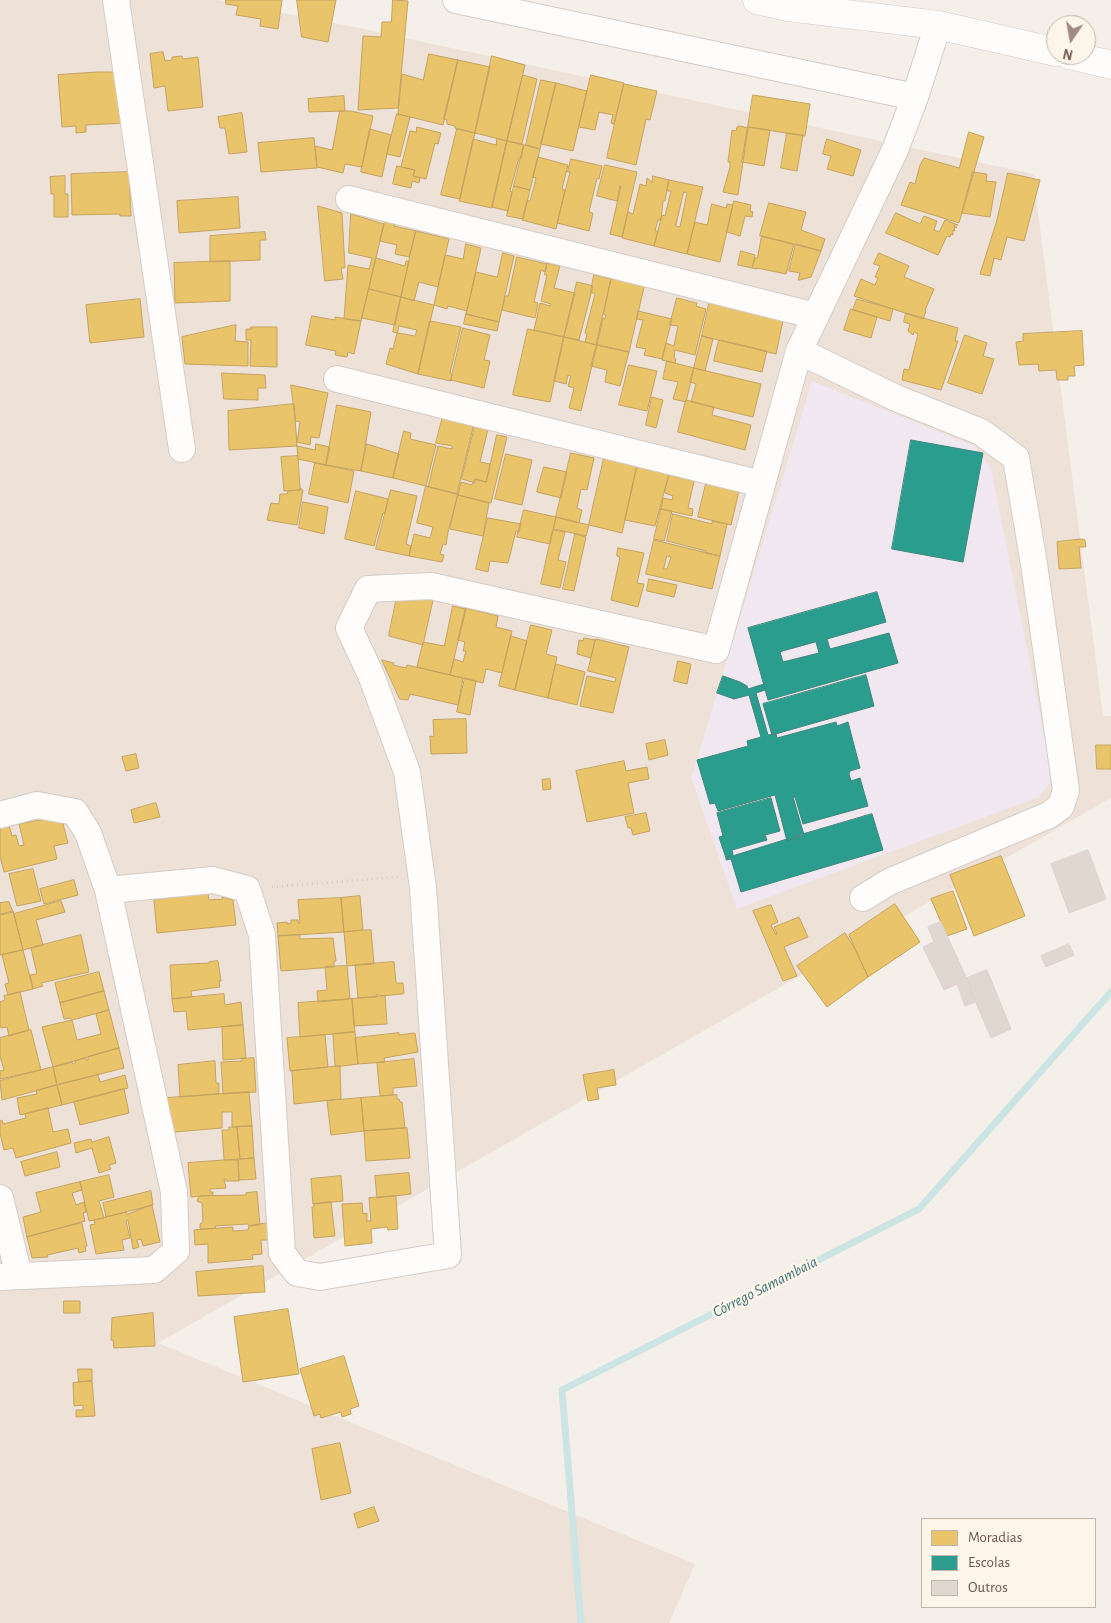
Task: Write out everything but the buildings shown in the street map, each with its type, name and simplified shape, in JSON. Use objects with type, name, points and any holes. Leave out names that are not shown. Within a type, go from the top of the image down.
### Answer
[{"type":"main road","points":[[757,0],[788,7],[938,25],[1046,50]]},
{"type":"main road","points":[[1096,62],[1111,65]]},
{"type":"street","points":[[116,0],[182,449]]},
{"type":"street","points":[[456,0],[916,97]]},
{"type":"street","points":[[108,890],[213,880],[247,889],[262,936],[282,1253],[296,1273],[320,1276],[448,1255],[421,875],[407,772],[371,675],[349,628],[368,589],[431,586],[716,650],[799,351],[895,150],[916,97],[938,25]]},
{"type":"street","points":[[349,198],[816,316]]},
{"type":"street","points":[[799,351],[896,398],[981,432],[1016,458],[1034,564],[1066,790],[1061,806],[1049,816],[889,882],[863,898]]},
{"type":"street","points":[[337,379],[762,484]]},
{"type":"street","points":[[0,815],[37,805],[76,812],[88,833],[108,890],[174,1192],[176,1250],[154,1270],[10,1277],[0,1198]]},
{"type":"path","points":[[247,889],[421,875]]},
{"type":"shaded area","points":[[0,0],[218,0],[359,28],[1033,174],[1103,716],[1111,716],[1111,798],[158,1343],[695,1564],[669,1623],[0,1623]]},
{"type":"shaded area","points":[[812,381],[974,446],[991,468],[1053,779],[1039,797],[737,909],[691,778]]},
{"type":"waterway","name":"Córrego Samambaia","points":[[581,1623],[562,1390],[919,1209],[1111,992]]}]
